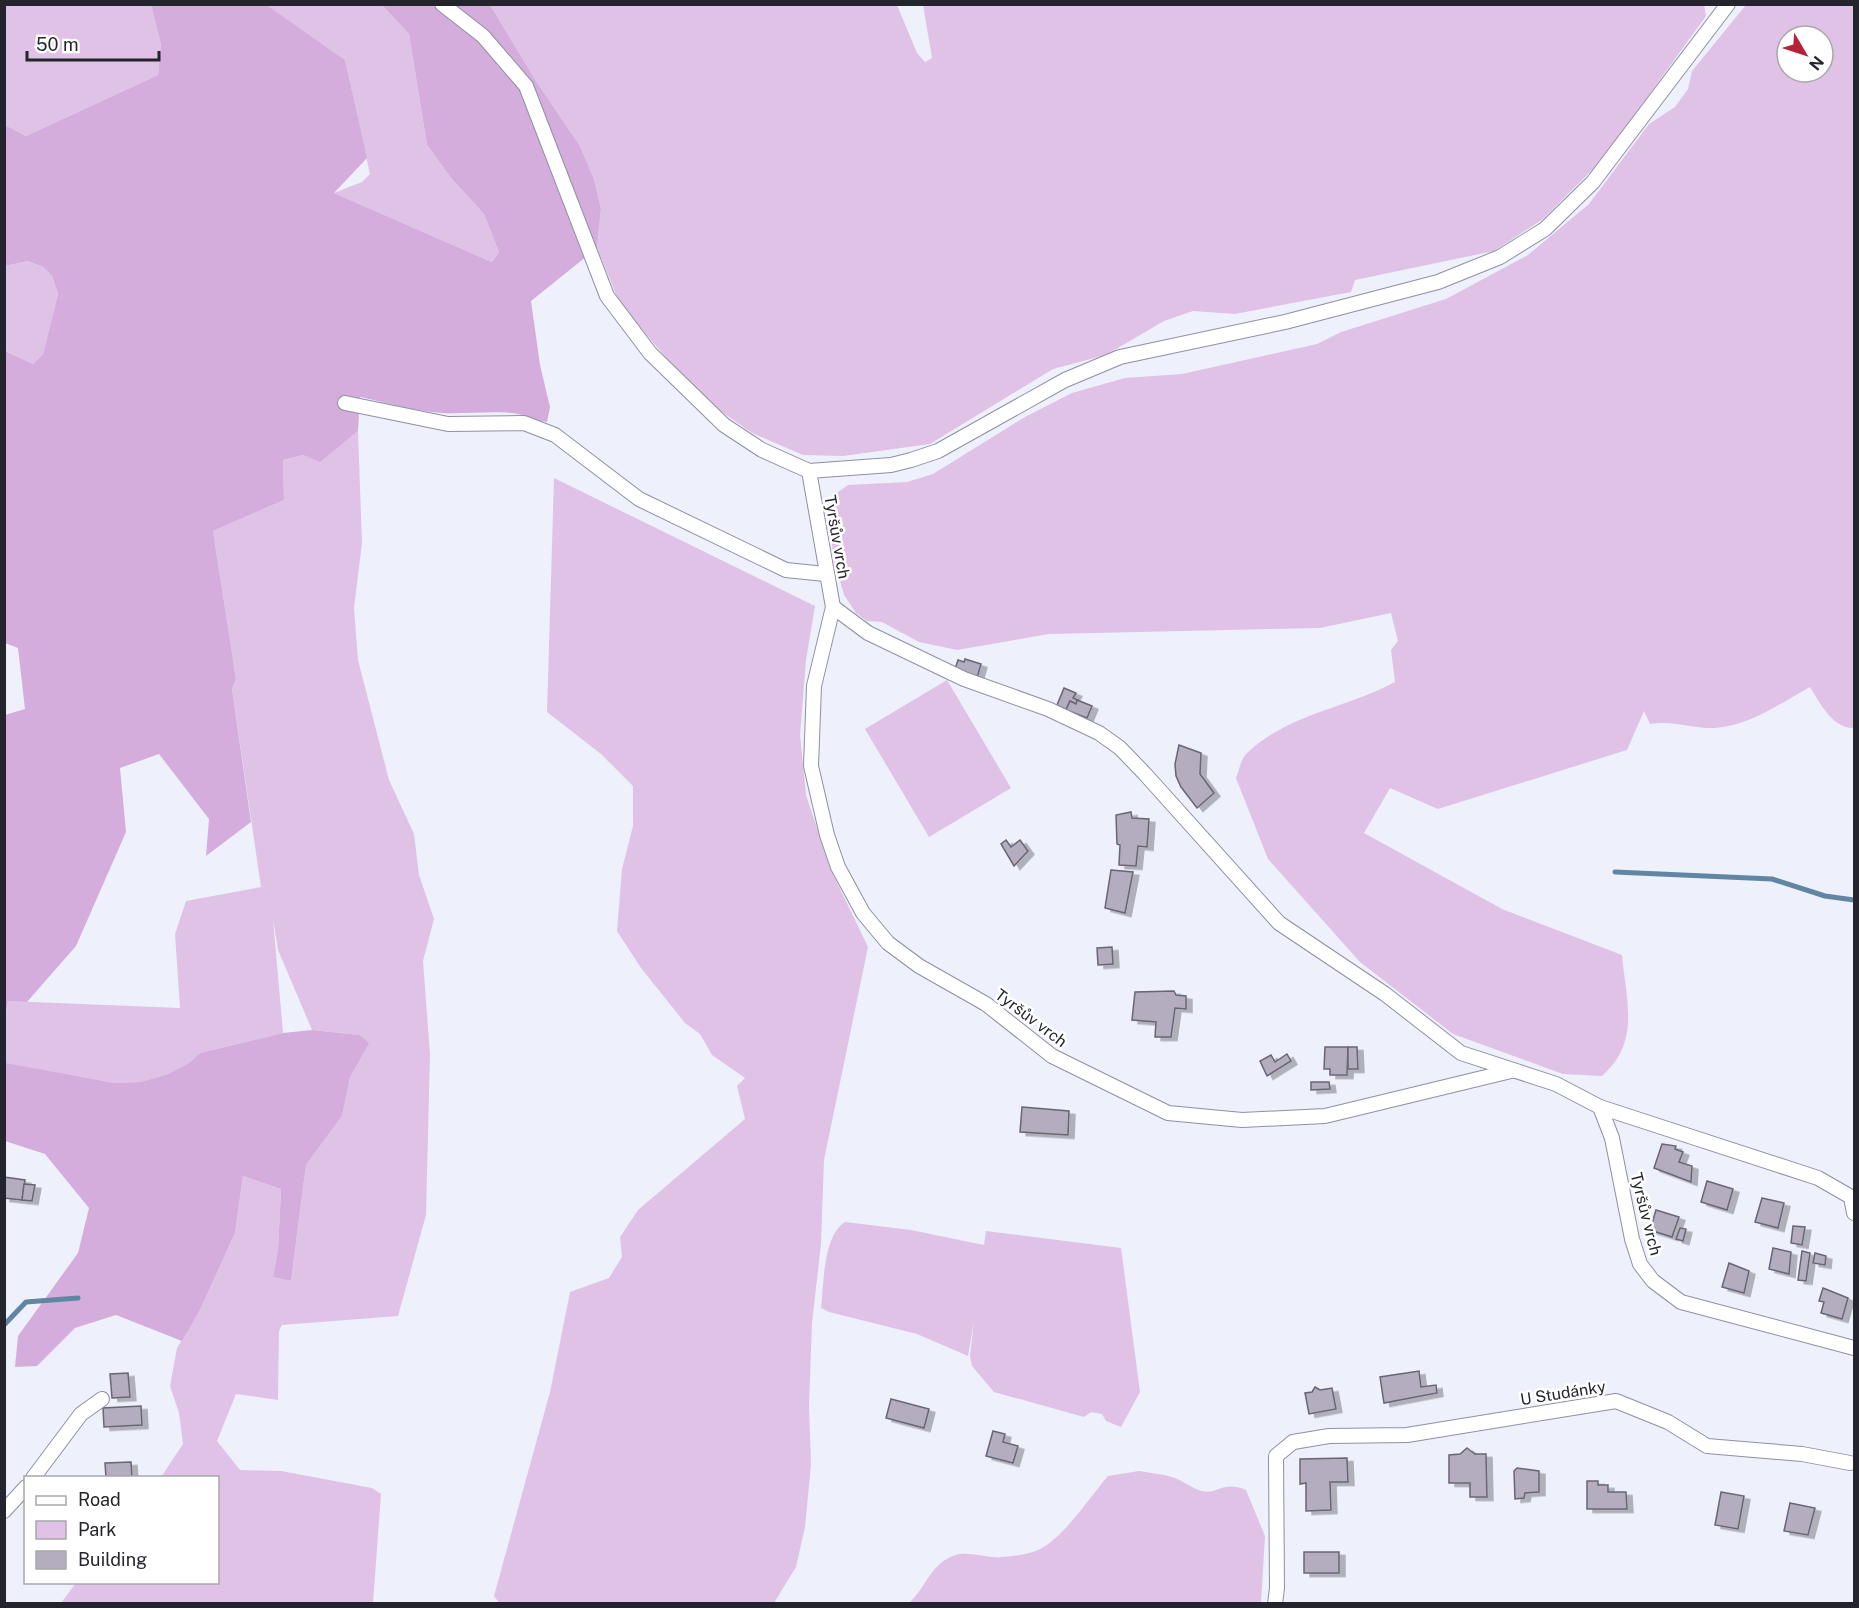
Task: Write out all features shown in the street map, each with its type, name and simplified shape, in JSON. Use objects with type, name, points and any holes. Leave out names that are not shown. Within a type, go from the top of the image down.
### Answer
[{"type":"street","points":[[442,4],[483,36],[526,86],[607,296],[650,353],[724,425],[762,450],[809,471],[891,465],[929,454],[1065,380],[1120,357],[1340,308],[1438,282],[1500,257],[1545,229],[1593,182],[1728,4]]},
{"type":"street","points":[[345,404],[448,424],[524,423],[555,435],[639,499],[786,570],[825,574]]},
{"type":"street","name":"Tyršův vrch","points":[[809,471],[825,574],[833,607],[814,686],[811,766],[827,835],[838,867],[867,919],[888,943],[905,957],[986,1004],[1052,1056],[1168,1113],[1242,1120],[1325,1116],[1511,1071]]},
{"type":"street","name":"Tyršův vrch","points":[[833,607],[868,633],[964,679],[1048,709],[1099,733],[1120,748],[1145,774],[1279,923],[1385,994],[1461,1053],[1556,1084],[1600,1107],[1612,1138],[1632,1239],[1640,1264],[1653,1281],[1681,1302],[1854,1348]]},
{"type":"street","points":[[1600,1107],[1818,1178],[1851,1197],[1854,1213]]},
{"type":"street","points":[[34,1476],[81,1414],[102,1399]]},
{"type":"street","name":"U Studánky","points":[[1275,1604],[1277,1588],[1276,1456],[1293,1442],[1329,1436],[1407,1435],[1616,1401],[1668,1422],[1707,1446],[1802,1454],[1853,1466]]},
{"type":"street","points":[[4,1511],[24,1489]]},
{"type":"green space","points":[[1704,4],[1706,16],[1602,160],[1543,219],[1494,251],[1355,280],[1351,292],[1235,314],[1193,311],[1164,321],[1106,355],[1053,369],[930,444],[843,456],[803,455],[752,433],[712,405],[668,360],[620,304],[597,248],[601,209],[594,179],[580,146],[536,81],[490,5],[897,5],[917,53],[925,62],[932,58],[923,5]]},
{"type":"green space","points":[[4,5],[151,5],[161,45],[158,75],[26,136],[5,125]]},
{"type":"green space","points":[[267,5],[382,5],[409,34],[427,145],[451,178],[484,214],[499,252],[492,262],[334,193],[362,182],[370,174],[345,60]]},
{"type":"green space","points":[[1746,5],[1854,5],[1854,728],[1846,727],[1833,720],[1810,687],[1764,713],[1740,723],[1715,728],[1666,723],[1650,724],[1644,711],[1627,750],[1438,809],[1390,788],[1364,833],[1502,909],[1622,955],[1628,1020],[1627,1035],[1622,1049],[1614,1063],[1602,1076],[1563,1074],[1453,1034],[1360,962],[1268,859],[1236,778],[1245,755],[1281,729],[1395,682],[1391,650],[1398,641],[1391,613],[1320,628],[1049,634],[957,650],[919,642],[882,622],[867,621],[856,613],[844,595],[835,563],[826,507],[834,495],[848,485],[907,482],[933,474],[1025,417],[1072,393],[1125,378],[1182,374],[1317,344],[1341,332],[1446,299],[1528,255],[1589,204],[1649,124],[1675,107],[1688,89],[1692,71]]},
{"type":"green space","points":[[28,261],[43,267],[52,276],[58,294],[43,354],[33,364],[5,351],[5,266]]},
{"type":"green space","points":[[358,431],[362,543],[354,608],[358,660],[389,780],[414,834],[419,875],[434,919],[423,961],[430,1054],[426,1215],[398,1316],[282,1325],[279,1331],[278,1400],[236,1394],[217,1441],[240,1470],[281,1471],[372,1488],[381,1494],[373,1603],[61,1603],[75,1584],[219,1584],[219,1476],[162,1476],[183,1444],[179,1413],[170,1386],[177,1348],[200,1310],[235,1233],[243,1176],[281,1189],[278,1250],[273,1277],[291,1281],[306,1165],[342,1116],[350,1076],[368,1043],[360,1035],[312,1030],[278,950],[273,919],[283,1033],[200,1053],[189,1063],[168,1074],[142,1082],[114,1083],[6,1065],[5,1017],[8,1001],[180,1008],[175,934],[186,901],[261,887],[232,689],[236,679],[213,531],[284,500],[283,460],[303,455],[320,461]]},
{"type":"green space","points":[[554,478],[815,606],[806,660],[800,735],[806,795],[831,870],[868,947],[824,1160],[821,1244],[812,1323],[809,1406],[811,1464],[805,1527],[796,1567],[774,1603],[500,1604],[494,1596],[550,1392],[570,1292],[609,1278],[622,1257],[620,1237],[638,1210],[745,1119],[737,1086],[745,1078],[712,1055],[700,1034],[685,1023],[641,968],[617,931],[622,869],[633,826],[633,786],[601,754],[547,712]]},
{"type":"green space","points":[[947,680],[1011,788],[929,837],[865,729]]},
{"type":"green space","points":[[845,1222],[911,1230],[984,1245],[986,1231],[1121,1248],[1140,1392],[1121,1427],[1106,1421],[1102,1414],[1091,1412],[1084,1417],[994,1392],[972,1366],[970,1356],[974,1321],[968,1356],[917,1334],[821,1308],[824,1273],[832,1238]]},
{"type":"green space","points":[[1139,1471],[1172,1477],[1202,1491],[1208,1492],[1231,1486],[1246,1490],[1265,1536],[1261,1603],[909,1603],[940,1563],[948,1558],[961,1554],[1011,1556],[1038,1550],[1066,1528],[1108,1476]]},
{"type":"shaded area","points":[[151,5],[267,5],[345,60],[367,158],[334,193],[492,262],[499,252],[484,214],[451,178],[427,145],[409,34],[382,5],[490,5],[536,81],[580,146],[594,179],[601,209],[597,248],[531,301],[540,365],[550,407],[547,422],[512,413],[432,412],[360,397],[358,431],[320,462],[303,455],[283,460],[284,500],[213,531],[236,679],[232,689],[251,822],[206,856],[209,819],[159,754],[120,768],[126,832],[76,946],[27,1002],[8,1001],[5,1017],[5,715],[25,709],[18,648],[5,643],[5,351],[33,364],[43,354],[58,294],[52,276],[43,267],[28,261],[5,266],[5,125],[26,136],[158,75],[161,45]]},
{"type":"shaded area","points":[[312,1030],[360,1035],[369,1043],[350,1077],[342,1116],[306,1165],[291,1281],[273,1277],[278,1250],[281,1189],[243,1176],[235,1233],[200,1310],[182,1341],[116,1315],[75,1328],[37,1366],[15,1367],[18,1336],[78,1253],[89,1208],[45,1154],[5,1141],[5,1063],[114,1083],[141,1082],[168,1074],[189,1063],[200,1053],[283,1033]]},
{"type":"building","points":[[965,659],[981,664],[977,678],[955,669],[958,660],[964,662]]},
{"type":"building","points":[[1064,688],[1076,693],[1073,698],[1078,700],[1076,704],[1070,701],[1066,710],[1057,705]]},
{"type":"building","points":[[1077,700],[1092,706],[1087,718],[1066,710],[1070,701],[1076,704]]},
{"type":"building","points":[[1179,745],[1201,753],[1200,774],[1214,793],[1197,808],[1181,787],[1176,776],[1175,764]]},
{"type":"building","points":[[1131,812],[1132,818],[1149,819],[1147,847],[1138,846],[1136,866],[1119,865],[1120,845],[1117,844],[1116,815]]},
{"type":"building","points":[[1006,840],[1011,847],[1020,840],[1028,851],[1014,866],[1001,844]]},
{"type":"building","points":[[1111,870],[1133,872],[1125,913],[1105,908]]},
{"type":"building","points":[[1112,947],[1113,964],[1098,965],[1097,948]]},
{"type":"building","points":[[1174,991],[1176,995],[1186,996],[1186,1009],[1175,1008],[1171,1037],[1155,1037],[1156,1022],[1132,1020],[1135,992]]},
{"type":"building","points":[[1325,1047],[1348,1047],[1347,1075],[1330,1075],[1330,1069],[1324,1069]]},
{"type":"building","points":[[1348,1047],[1357,1047],[1358,1069],[1348,1069]]},
{"type":"building","points":[[1287,1054],[1291,1061],[1267,1076],[1260,1061],[1271,1055],[1275,1062]]},
{"type":"building","points":[[1311,1082],[1329,1082],[1330,1089],[1311,1090]]},
{"type":"building","points":[[1022,1107],[1069,1111],[1068,1135],[1020,1132]]},
{"type":"building","points":[[1662,1144],[1676,1146],[1675,1149],[1683,1152],[1679,1162],[1692,1166],[1691,1182],[1654,1168]]},
{"type":"building","points":[[4,1177],[25,1180],[22,1200],[4,1198]]},
{"type":"building","points":[[1707,1181],[1733,1189],[1727,1210],[1701,1202]]},
{"type":"building","points":[[24,1184],[35,1185],[32,1201],[22,1200]]},
{"type":"building","points":[[1762,1198],[1784,1203],[1778,1228],[1755,1222]]},
{"type":"building","points":[[1656,1210],[1679,1217],[1672,1237],[1650,1230]]},
{"type":"building","points":[[1793,1226],[1805,1227],[1802,1245],[1791,1243]]},
{"type":"building","points":[[1680,1228],[1686,1229],[1683,1241],[1676,1239]]},
{"type":"building","points":[[1773,1248],[1791,1252],[1789,1274],[1769,1269]]},
{"type":"building","points":[[1802,1251],[1810,1253],[1806,1281],[1798,1280]]},
{"type":"building","points":[[1815,1253],[1826,1256],[1825,1265],[1813,1263]]},
{"type":"building","points":[[1729,1263],[1749,1271],[1744,1293],[1722,1287]]},
{"type":"building","points":[[1823,1288],[1848,1298],[1842,1319],[1821,1313],[1824,1302],[1819,1301]]},
{"type":"building","points":[[1419,1371],[1421,1387],[1436,1385],[1437,1393],[1384,1403],[1380,1377]]},
{"type":"building","points":[[128,1373],[130,1397],[112,1398],[110,1374]]},
{"type":"building","points":[[1315,1387],[1320,1390],[1332,1388],[1336,1409],[1309,1414],[1305,1393],[1312,1392]]},
{"type":"building","points":[[891,1399],[929,1409],[924,1428],[886,1418]]},
{"type":"building","points":[[141,1406],[142,1425],[104,1427],[103,1408]]},
{"type":"building","points":[[993,1431],[1005,1434],[1003,1442],[1018,1446],[1013,1463],[986,1456]]},
{"type":"building","points":[[1467,1448],[1475,1454],[1486,1454],[1487,1497],[1470,1497],[1470,1483],[1449,1483],[1449,1455],[1460,1454]]},
{"type":"building","points":[[1347,1458],[1348,1482],[1330,1482],[1331,1510],[1306,1511],[1306,1483],[1300,1484],[1300,1459]]},
{"type":"building","points":[[131,1462],[132,1476],[106,1476],[105,1463]]},
{"type":"building","points":[[1517,1468],[1539,1471],[1539,1492],[1525,1493],[1524,1498],[1515,1499],[1514,1471]]},
{"type":"building","points":[[1587,1481],[1598,1481],[1598,1485],[1608,1485],[1608,1492],[1626,1492],[1627,1509],[1587,1509]]},
{"type":"building","points":[[1721,1492],[1744,1496],[1738,1529],[1715,1525]]},
{"type":"building","points":[[1790,1503],[1815,1508],[1808,1535],[1784,1531]]},
{"type":"building","points":[[1304,1552],[1339,1552],[1339,1573],[1304,1573]]},
{"type":"waterway","points":[[1615,872],[1772,879],[1825,896],[1854,900]]},
{"type":"waterway","points":[[4,1325],[26,1302],[78,1298]]}]
